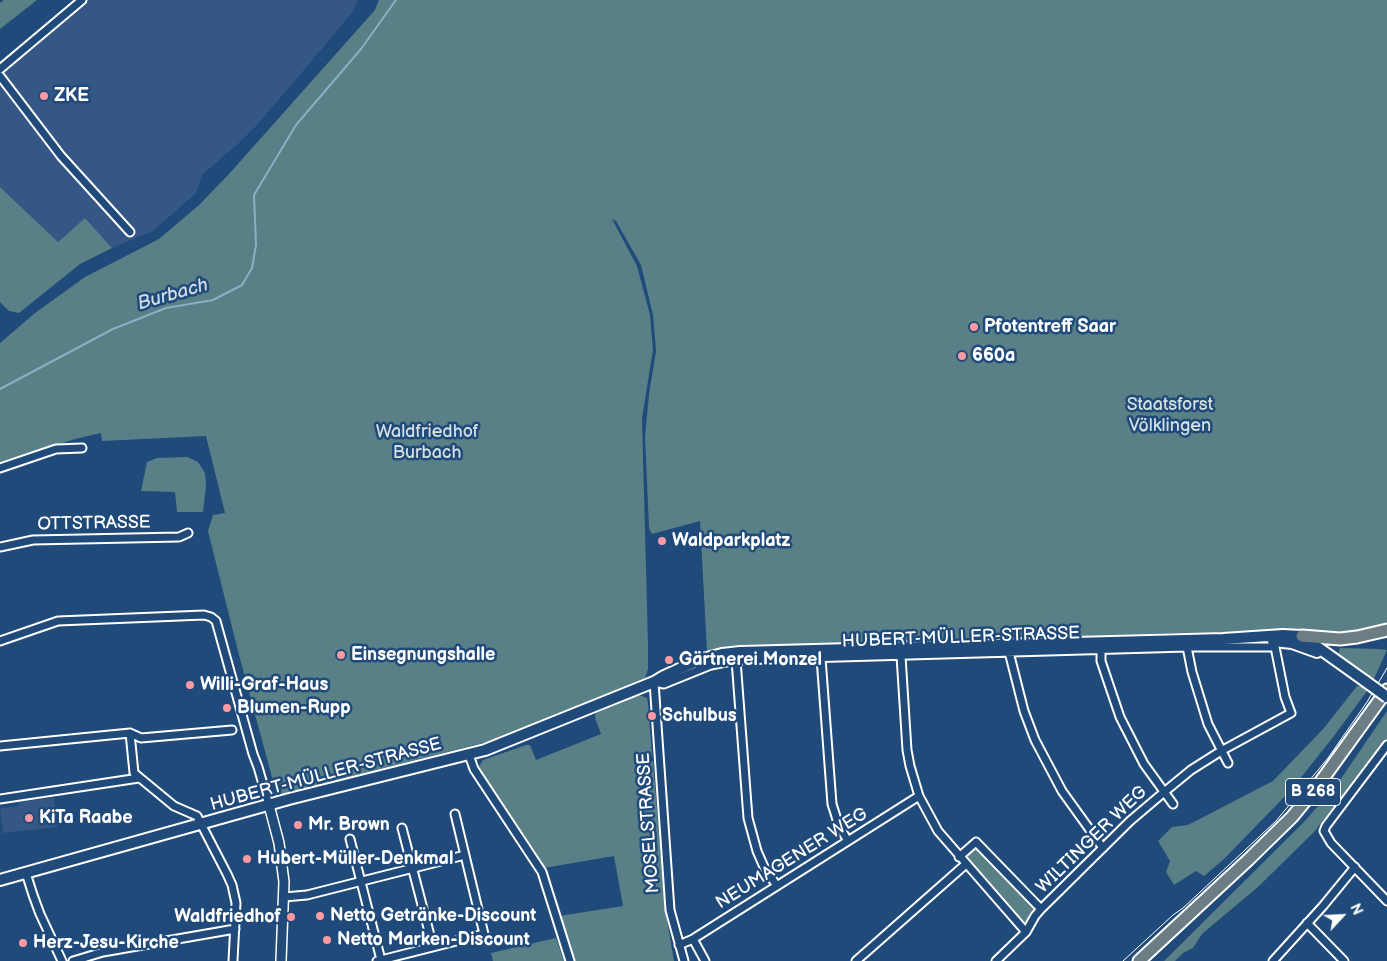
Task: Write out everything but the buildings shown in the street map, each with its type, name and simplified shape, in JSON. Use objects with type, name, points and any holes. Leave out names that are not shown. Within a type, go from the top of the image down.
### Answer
[{"type":"highway","points":[[1302,636],[1357,638],[1386,630]]},
{"type":"highway","name":"B 268","points":[[1139,961],[1292,817],[1319,784],[1387,690]]},
{"type":"highway","name":"B 268","points":[[1150,961],[1297,822],[1330,781],[1387,702]]},
{"type":"main road","name":"HUBERT-MÜLLER-STRASSE","points":[[0,880],[270,805],[469,755],[654,682],[699,660],[722,654],[1302,636],[1387,697]]},
{"type":"main road","name":"HUBERT-MÜLLER-STRASSE","points":[[1223,639],[1305,646],[1334,660]]},
{"type":"street","points":[[0,69],[82,0]]},
{"type":"street","points":[[0,76],[61,156],[130,232]]},
{"type":"street","points":[[0,468],[56,449],[82,448]]},
{"type":"street","name":"OTTSTRASSE","points":[[0,547],[34,540],[179,537],[188,533]]},
{"type":"street","points":[[0,641],[58,621],[73,619],[204,614],[216,621],[252,754],[270,805],[280,850],[284,897],[281,961]]},
{"type":"street","name":"HUBERT-MÜLLER-STRASSE","points":[[654,682],[664,684],[711,665],[736,660],[1274,644]]},
{"type":"street","name":"WILTINGER WEG","points":[[996,961],[1026,932],[1041,909],[1130,821],[1163,792],[1221,750],[1291,713],[1285,698],[1274,644]]},
{"type":"street","points":[[1187,647],[1192,672],[1208,724],[1228,763]]},
{"type":"street","points":[[1100,650],[1101,661],[1120,717],[1144,764],[1163,792]]},
{"type":"street","points":[[1010,652],[1024,711],[1035,740],[1062,791],[1104,848]]},
{"type":"street","points":[[901,656],[907,750],[919,796],[938,831],[1026,932]]},
{"type":"street","points":[[821,658],[832,804],[839,826],[848,841]]},
{"type":"street","points":[[736,660],[748,818],[764,867],[777,886]]},
{"type":"street","name":"MOSELSTRASSE","points":[[654,682],[670,910],[684,961]]},
{"type":"street","points":[[0,746],[130,733],[141,738],[232,730]]},
{"type":"street","points":[[130,733],[134,773],[174,806],[194,813],[223,864],[232,885],[236,903],[233,961]]},
{"type":"street","points":[[1387,744],[1324,831],[1331,842],[1387,901]]},
{"type":"street","points":[[469,755],[474,769],[542,872],[570,961]]},
{"type":"street","points":[[0,799],[139,778]]},
{"type":"street","name":"WILTINGER WEG","points":[[1163,792],[1173,804]]},
{"type":"street","name":"NEUMAGENER WEG","points":[[679,945],[693,939],[919,796]]},
{"type":"street","points":[[350,839],[379,961],[484,934],[456,814]]},
{"type":"street","points":[[402,828],[433,947]]},
{"type":"street","points":[[959,856],[976,842],[1041,909]]},
{"type":"street","points":[[284,897],[361,882],[465,855]]},
{"type":"street","points":[[856,961],[966,864]]},
{"type":"street","points":[[1273,961],[1355,867]]},
{"type":"street","points":[[26,873],[32,896],[62,961]]},
{"type":"street","points":[[1307,923],[1344,961]]},
{"type":"street","points":[[73,961],[103,952],[235,929]]},
{"type":"street","points":[[693,939],[705,961]]},
{"type":"shaded area","points":[[88,0],[358,0],[353,11],[332,37],[256,126],[202,175],[196,193],[153,231],[112,248],[85,218],[58,242],[0,187],[0,74]]},
{"type":"shaded area","name":"KiTa Raabe","points":[[54,798],[57,827],[3,833],[0,808],[19,806],[19,802]]},
{"type":"green space","points":[[4,0],[37,0],[0,29],[0,3]]},
{"type":"green space","name":"Staatsforst Völklingen","points":[[379,0],[1387,0],[1387,625],[1344,634],[1293,632],[1173,633],[917,642],[739,645],[707,651],[700,521],[652,534],[649,528],[645,437],[656,351],[653,315],[641,265],[616,221],[612,219],[637,266],[650,315],[653,350],[642,418],[648,645],[648,669],[645,678],[494,740],[281,794],[276,792],[208,531],[213,515],[225,513],[206,436],[102,441],[101,433],[75,439],[0,463],[0,343],[35,313],[85,277],[159,239],[199,205],[375,10]]},
{"type":"green space","points":[[0,187],[58,242],[85,218],[112,248],[80,264],[19,313],[9,311],[0,302]]},
{"type":"green space","points":[[187,457],[198,462],[205,473],[206,486],[203,512],[177,512],[175,492],[141,491],[147,462],[157,458]]},
{"type":"green space","points":[[1340,648],[1387,650],[1373,681],[1339,658]]},
{"type":"green space","points":[[1357,686],[1362,686],[1367,691],[1291,790],[1224,859],[1204,876],[1196,871],[1174,885],[1166,872],[1170,861],[1158,841],[1172,827],[1188,825],[1273,781],[1324,728]]},
{"type":"green space","points":[[639,695],[647,698],[648,703],[651,761],[653,761],[665,908],[674,961],[573,961],[559,916],[623,906],[614,856],[544,868],[478,768],[483,760],[526,745],[530,745],[536,760],[601,734],[595,718],[596,713]]},
{"type":"green space","points":[[1387,711],[1387,739],[1314,832],[1259,886],[1202,934],[1193,948],[1183,953],[1175,961],[1164,961],[1303,823],[1336,786]]},
{"type":"green space","points":[[976,842],[1038,905],[1026,924],[963,854]]},
{"type":"green space","points":[[556,938],[564,961],[493,961],[491,953]]},
{"type":"waterway","name":"Burbach","points":[[0,389],[113,329],[166,308],[213,300],[242,285],[252,268],[256,245],[254,195],[296,125],[361,49],[396,0]]},
{"type":"tram line","points":[[1123,961],[1276,821],[1328,758],[1367,702],[1387,668]]},
{"type":"place","name":"ZKE","points":[[44,96]]},
{"type":"place","name":"Pfotentreff Saar","points":[[974,327]]},
{"type":"place","name":"660a","points":[[962,356]]},
{"type":"place","name":"Waldparkplatz","points":[[662,541]]},
{"type":"place","name":"Einsegnungshalle","points":[[341,655]]},
{"type":"place","name":"Gärtnerei Monzel","points":[[669,660]]},
{"type":"place","name":"Willi-Graf-Haus","points":[[190,685]]},
{"type":"place","name":"Blumen-Rupp","points":[[227,708]]},
{"type":"place","name":"Schulbus","points":[[652,716]]},
{"type":"place","name":"KiTa Raabe","points":[[29,818]]},
{"type":"place","name":"Mr. Brown","points":[[298,825]]},
{"type":"place","name":"Hubert-Müller-Denkmal","points":[[247,859]]},
{"type":"place","name":"Netto Getränke-Discount","points":[[320,916]]},
{"type":"place","name":"Waldfriedhof","points":[[291,917]]},
{"type":"place","name":"Netto Marken-Discount","points":[[327,940]]},
{"type":"place","name":"Herz-Jesu-Kirche","points":[[23,943]]},
{"type":"park label","name":"Waldfriedhof Burbach","points":[[427,442]]}]
